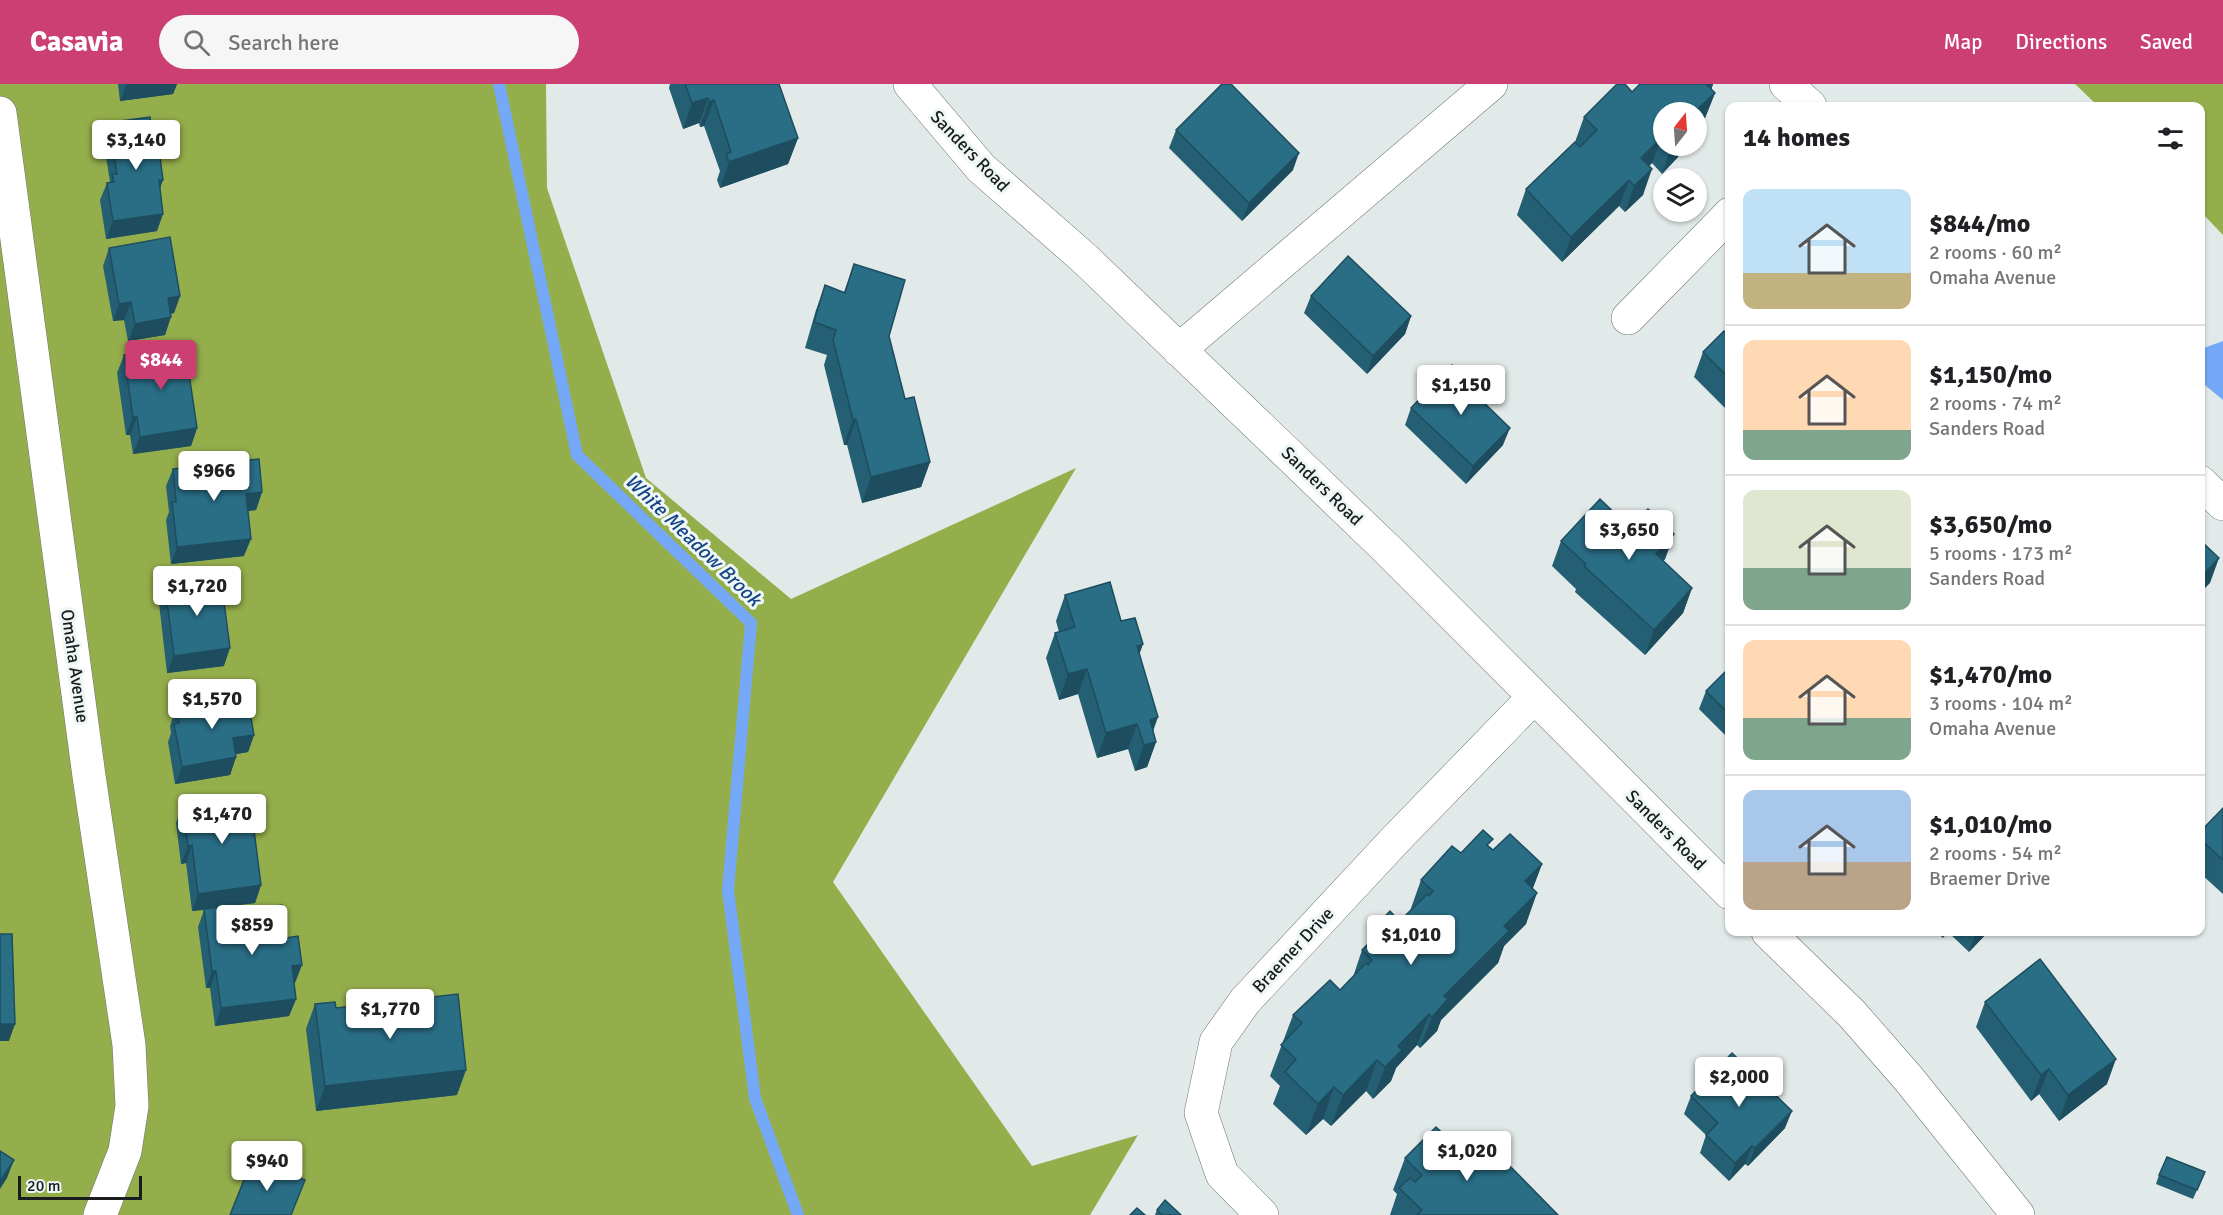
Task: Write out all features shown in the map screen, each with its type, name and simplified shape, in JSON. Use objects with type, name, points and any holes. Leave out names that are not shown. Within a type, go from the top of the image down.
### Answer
[{"type":"street","name":"Sanders Road","points":[[910,84],[981,168],[1085,260],[1389,551],[1725,888]]},
{"type":"street","points":[[1179,350],[1491,84]]},
{"type":"street","points":[[1786,84],[1806,102]]},
{"type":"street","name":"Omaha Avenue","points":[[0,118],[88,764],[129,1045],[132,1106],[125,1151],[100,1215]]},
{"type":"street","points":[[1628,318],[1725,219]]},
{"type":"street","points":[[2205,487],[2223,504]]},
{"type":"street","name":"Braemer Drive","points":[[1262,1215],[1222,1174],[1201,1113],[1215,1042],[1245,1001],[1396,839],[1534,697]]},
{"type":"street","points":[[1772,936],[1852,1014],[1908,1078],[2018,1215]]},
{"type":"green space","points":[[0,84],[546,84],[547,188],[646,478],[791,599],[1076,468],[833,882],[1032,1166],[1138,1135],[1090,1215],[0,1215]]},
{"type":"green space","points":[[2075,84],[2223,84],[2223,235],[2205,216],[2205,102],[2094,102]]},
{"type":"water","points":[[2223,341],[2223,400],[2205,385],[2205,348]]},
{"type":"building","points":[[685,84],[779,84],[798,138],[729,162],[726,154],[731,152],[714,100],[709,102],[708,98],[692,103]]},
{"type":"building","points":[[1222,84],[1231,84],[1299,153],[1249,203],[1176,130]]},
{"type":"building","points":[[1617,84],[1625,84],[1632,92],[1640,84],[1706,84],[1715,93],[1705,102],[1653,102],[1653,146],[1641,158],[1652,169],[1634,186],[1629,180],[1571,237],[1526,189],[1575,142],[1580,147],[1597,130],[1584,117]]},
{"type":"building","points":[[150,117],[151,128],[156,127],[163,180],[159,180],[163,214],[113,221],[107,183],[114,182],[112,174],[117,174],[111,133],[116,132],[114,122]]},
{"type":"building","points":[[170,237],[180,296],[168,298],[171,317],[135,324],[131,302],[119,304],[109,248]]},
{"type":"building","points":[[1348,256],[1411,316],[1373,356],[1311,296]]},
{"type":"building","points":[[854,264],[905,280],[889,336],[905,399],[914,397],[930,462],[871,477],[856,419],[853,420],[833,340],[836,330],[814,322],[825,285],[845,293]]},
{"type":"building","points":[[1725,332],[1725,374],[1703,352]]},
{"type":"building","points":[[185,346],[197,428],[140,437],[137,417],[133,417],[124,355]]},
{"type":"building","points":[[1452,365],[1480,392],[1476,395],[1510,428],[1473,466],[1411,408]]},
{"type":"building","points":[[259,459],[262,492],[246,494],[251,539],[177,547],[172,502],[176,502],[173,469]]},
{"type":"building","points":[[1600,499],[1630,528],[1648,509],[1674,534],[1656,554],[1692,588],[1654,630],[1584,566],[1586,564],[1561,541]]},
{"type":"building","points":[[2205,545],[2219,558],[2205,573]]},
{"type":"building","points":[[221,579],[230,648],[174,656],[165,586]]},
{"type":"building","points":[[1110,582],[1121,621],[1135,618],[1143,644],[1137,646],[1158,717],[1150,720],[1156,742],[1144,745],[1137,724],[1106,733],[1087,669],[1068,674],[1055,633],[1075,627],[1065,595]]},
{"type":"building","points":[[1725,672],[1725,710],[1706,691]]},
{"type":"building","points":[[247,695],[254,735],[233,738],[236,757],[182,767],[174,724],[179,723],[176,708]]},
{"type":"building","points":[[246,797],[250,831],[254,830],[261,885],[198,894],[192,845],[188,846],[182,805]]},
{"type":"building","points":[[2223,808],[2223,860],[2205,844],[2205,827]]},
{"type":"building","points":[[1483,830],[1493,839],[1487,845],[1493,850],[1510,834],[1542,864],[1525,881],[1537,893],[1504,926],[1509,931],[1444,996],[1448,999],[1432,1017],[1429,1014],[1398,1046],[1402,1050],[1385,1067],[1377,1060],[1343,1095],[1334,1087],[1318,1104],[1285,1072],[1296,1059],[1281,1045],[1302,1023],[1293,1015],[1330,980],[1340,990],[1366,963],[1368,965],[1372,960],[1362,950],[1378,934],[1373,929],[1390,911],[1402,924],[1406,919],[1404,917],[1433,891],[1421,880],[1452,846],[1461,853]]},
{"type":"building","points":[[282,905],[286,938],[298,936],[302,965],[292,966],[296,999],[221,1008],[216,971],[212,971],[204,909],[229,906],[230,913]]},
{"type":"building","points":[[0,934],[12,934],[15,1024],[0,1024]]},
{"type":"building","points":[[2040,959],[2116,1059],[2068,1095],[2049,1069],[2041,1075],[1985,1002]]},
{"type":"building","points":[[458,994],[466,1070],[325,1086],[315,1004],[335,1002],[336,1008]]},
{"type":"building","points":[[1732,1053],[1792,1111],[1755,1148],[1752,1146],[1735,1163],[1706,1135],[1718,1123],[1691,1096]]},
{"type":"building","points":[[1436,1127],[1452,1142],[1459,1135],[1478,1154],[1483,1150],[1498,1166],[1504,1160],[1558,1215],[1417,1215],[1422,1210],[1399,1188],[1410,1178],[1415,1182],[1422,1175],[1405,1158]]},
{"type":"building","points":[[0,1151],[14,1160],[0,1181]]},
{"type":"building","points":[[2167,1157],[2205,1172],[2197,1190],[2159,1175]]},
{"type":"building","points":[[252,1160],[305,1180],[291,1215],[230,1215]]},
{"type":"building","points":[[1165,1200],[1181,1215],[1162,1215],[1157,1210]]},
{"type":"building","points":[[1137,1208],[1145,1215],[1130,1215]]},
{"type":"waterway","name":"White Meadow Brook","points":[[499,84],[577,455],[751,623],[728,890],[755,1098],[798,1215]]}]
